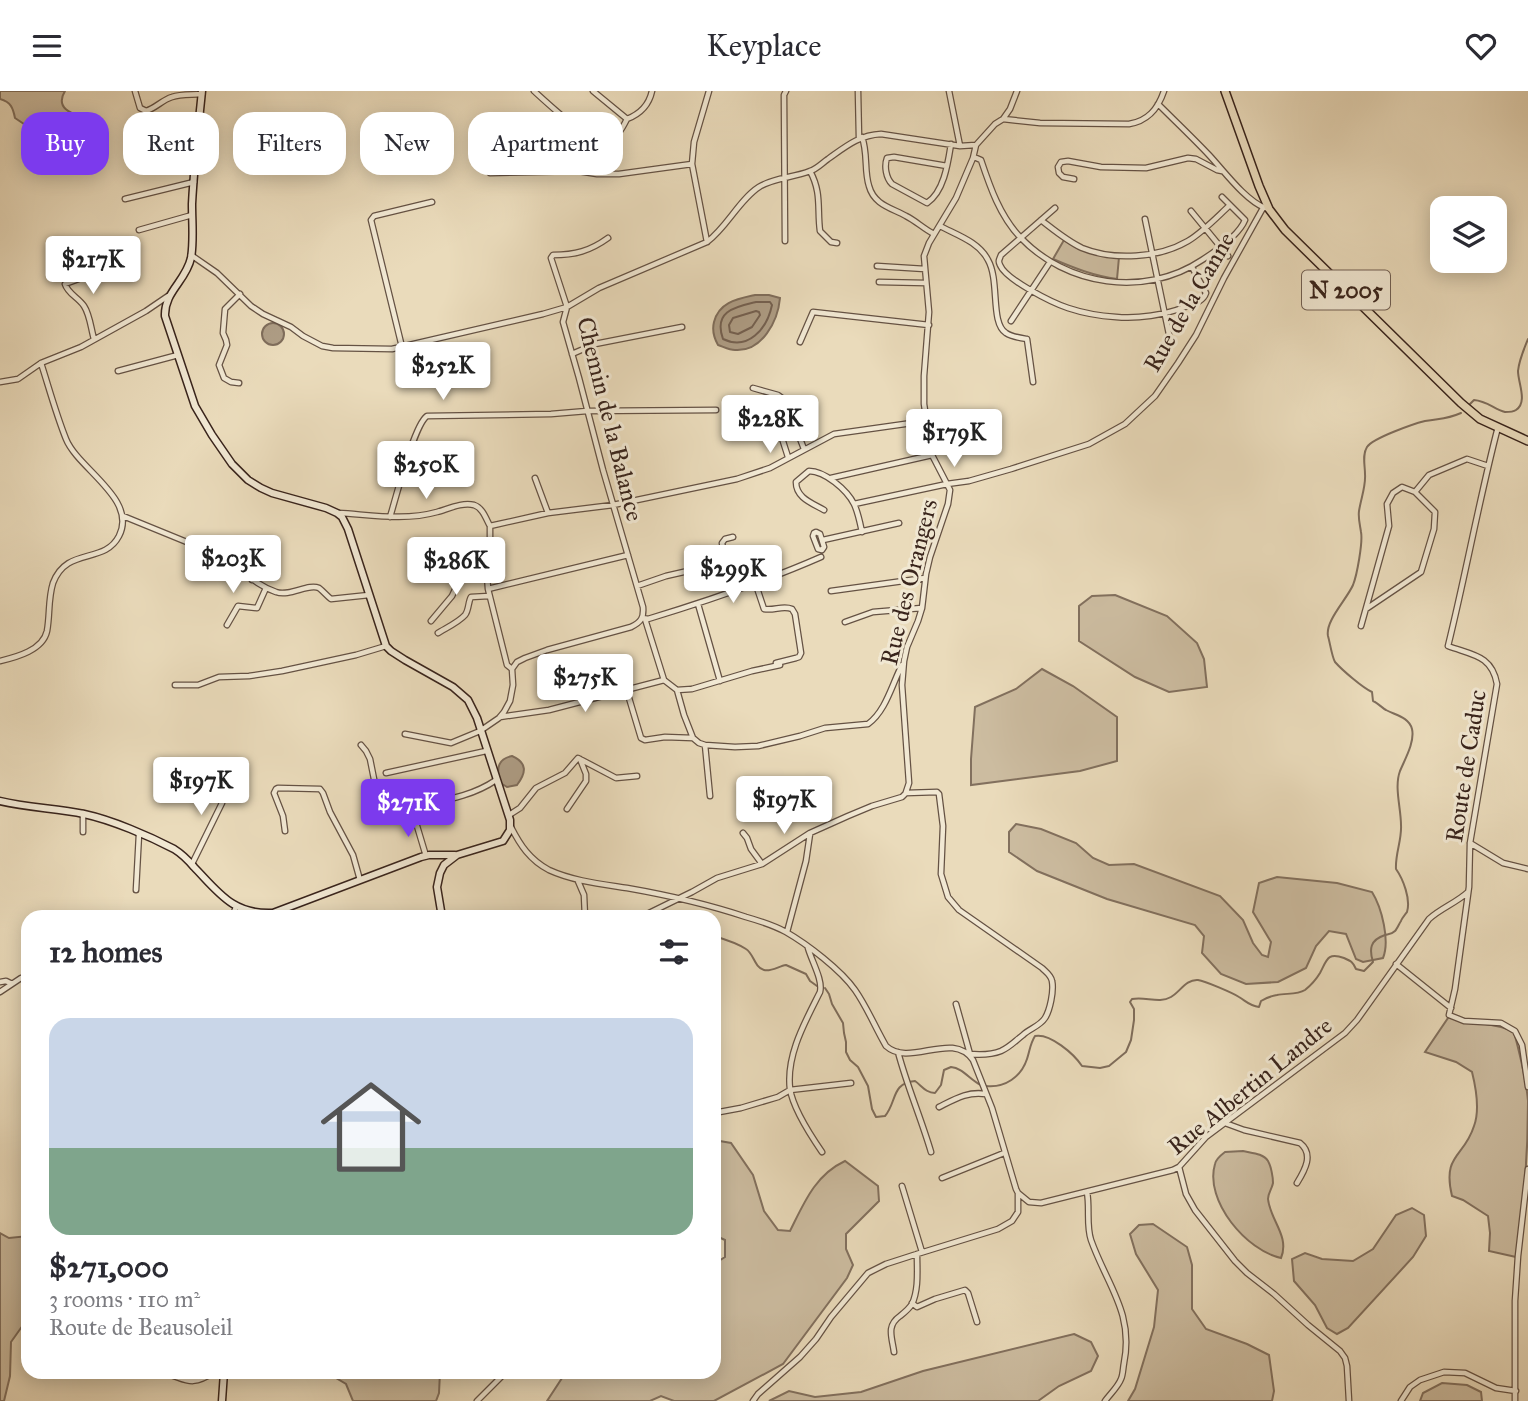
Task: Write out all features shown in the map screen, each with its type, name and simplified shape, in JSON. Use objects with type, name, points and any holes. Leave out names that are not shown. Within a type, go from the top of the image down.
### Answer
[{"type":"main road","name":"N 2005","points":[[1225,91],[1266,209],[1316,262],[1461,403],[1480,419],[1528,440]]},
{"type":"main road","points":[[202,93],[191,255],[185,273],[169,295],[165,316],[195,406],[232,464],[248,480],[272,493],[326,508],[342,517],[386,646],[453,687],[465,696],[474,710],[511,827],[501,842],[457,855],[426,856],[281,910]]},
{"type":"main road","points":[[0,801],[83,813],[174,849],[225,899],[243,910]]},
{"type":"main road","points":[[441,910],[438,877],[444,866],[457,855]]},
{"type":"main road","points":[[222,1401],[224,1379]]},
{"type":"street","points":[[135,91],[140,108],[146,111],[173,97],[202,93]]},
{"type":"street","points":[[534,91],[558,112]]},
{"type":"street","points":[[593,91],[627,119]]},
{"type":"street","points":[[623,127],[627,119],[643,110],[652,91]]},
{"type":"street","points":[[707,242],[692,164],[694,142],[709,91]]},
{"type":"street","points":[[858,91],[860,138],[864,145],[868,185],[872,196],[882,205],[934,234]]},
{"type":"street","points":[[949,91],[960,146]]},
{"type":"street","points":[[860,138],[881,134],[951,145],[976,145],[1010,110],[1017,91]]},
{"type":"street","points":[[1003,119],[1040,123],[1129,124],[1147,118],[1164,91]]},
{"type":"street","points":[[785,93],[785,241]]},
{"type":"street","points":[[1158,104],[1256,204],[1266,209]]},
{"type":"street","name":"Chemin de la Balance","points":[[664,680],[644,618],[563,322],[567,307],[599,288],[707,242],[759,187],[771,181],[810,171],[860,138]]},
{"type":"street","points":[[947,166],[894,157],[887,158],[886,163],[888,180],[892,184],[928,203],[933,198],[947,166],[951,145]]},
{"type":"street","name":"Rue des Orangers","points":[[906,793],[909,783],[902,685],[904,661],[922,608],[925,578],[950,490],[932,455],[926,421],[924,376],[929,325],[925,251],[956,198],[974,157],[976,145]]},
{"type":"street","points":[[974,157],[981,160],[999,206],[1020,237],[1050,262],[1106,281],[1129,283],[1158,280],[1192,267],[1220,247],[1245,223],[1222,197]]},
{"type":"street","points":[[1074,179],[1063,177],[1059,173],[1061,162],[1101,167],[1146,168],[1188,158],[1223,171]]},
{"type":"street","points":[[623,173],[692,164]]},
{"type":"street","points":[[810,171],[819,197],[820,231],[831,242],[837,243]]},
{"type":"street","points":[[124,199],[194,182]]},
{"type":"street","points":[[402,347],[371,220],[374,216],[432,202]]},
{"type":"street","points":[[1041,220],[1066,239],[1091,250],[1114,255],[1152,254],[1191,240],[1230,205]]},
{"type":"street","points":[[1055,208],[1001,255],[999,263],[1013,278],[1044,298],[1071,309],[1115,317],[1165,313],[1204,299],[1206,293],[1192,267]]},
{"type":"street","name":"Rue de la Canne","points":[[854,503],[970,481],[1089,444],[1125,423],[1155,396],[1184,354],[1224,278],[1266,209]]},
{"type":"street","points":[[1191,211],[1228,256]]},
{"type":"street","points":[[139,230],[192,215]]},
{"type":"street","points":[[1145,219],[1170,339]]},
{"type":"street","points":[[940,226],[970,241],[988,259],[995,283],[998,324],[1003,332],[1027,339],[1032,382]]},
{"type":"street","points":[[191,255],[217,273],[251,306],[322,346],[378,350],[402,347],[567,307],[551,258],[553,255],[570,255],[596,246],[608,238]]},
{"type":"street","points":[[1011,321],[1050,262]]},
{"type":"street","points":[[877,266],[925,269]]},
{"type":"street","points":[[94,339],[82,303],[65,284],[113,268]]},
{"type":"street","points":[[879,282],[926,283]]},
{"type":"street","points":[[239,383],[224,378],[219,365],[227,345],[223,333],[225,309],[240,294]]},
{"type":"street","points":[[0,382],[18,379],[41,363],[81,347],[169,295]]},
{"type":"street","points":[[800,342],[813,312],[929,325]]},
{"type":"street","points":[[572,354],[595,344],[682,327]]},
{"type":"street","points":[[118,371],[178,355]]},
{"type":"street","points":[[0,661],[28,652],[42,642],[47,632],[50,595],[61,568],[71,561],[105,551],[114,545],[123,525],[117,502],[73,453],[66,440],[41,363]]},
{"type":"street","points":[[753,388],[778,395],[785,401],[804,449]]},
{"type":"street","points":[[390,517],[424,417],[447,414],[716,410]]},
{"type":"street","points":[[490,526],[548,513],[613,505],[737,479],[770,468],[834,434],[926,421]]},
{"type":"street","name":"Route de Caduc","points":[[1451,1008],[1469,887],[1470,843],[1497,684],[1495,673],[1482,658],[1448,646],[1498,428]]},
{"type":"street","points":[[780,432],[788,458]]},
{"type":"street","points":[[830,478],[932,455]]},
{"type":"street","points":[[1415,492],[1429,475],[1467,459],[1488,466]]},
{"type":"street","points":[[824,510],[797,491],[797,481],[812,471],[830,478],[854,503],[862,532]]},
{"type":"street","points":[[535,478],[548,513]]},
{"type":"street","points":[[1361,626],[1389,526],[1387,504],[1393,493],[1402,487],[1415,492],[1435,512],[1434,529],[1421,572],[1366,609]]},
{"type":"street","points":[[337,513],[390,517],[432,513],[460,505],[477,506],[482,510],[490,526],[487,575],[489,596],[507,665],[512,669]]},
{"type":"street","points":[[122,516],[221,556],[252,580],[279,593],[317,587],[331,599],[369,595]]},
{"type":"street","points":[[822,540],[899,523]]},
{"type":"street","points":[[637,586],[666,576],[723,563],[725,559],[722,543],[733,537]]},
{"type":"street","points":[[252,580],[257,554]]},
{"type":"street","points":[[488,589],[628,555]]},
{"type":"street","points":[[405,734],[451,743],[480,731],[504,712],[510,701],[512,669],[517,662],[631,627],[644,618],[755,585],[821,557]]},
{"type":"street","points":[[432,621],[447,603],[460,579],[487,575]]},
{"type":"street","points":[[831,591],[925,578]]},
{"type":"street","points":[[755,585],[764,609],[788,607],[794,614],[800,655],[776,663]]},
{"type":"street","points":[[227,625],[238,606],[257,608],[265,588]]},
{"type":"street","points":[[438,633],[464,616],[468,599],[489,596]]},
{"type":"street","points":[[698,604],[720,681]]},
{"type":"street","points":[[845,622],[873,612],[922,608]]},
{"type":"street","points":[[175,685],[198,685],[219,677],[250,676],[298,668],[386,646]]},
{"type":"street","points":[[677,690],[692,689],[798,661]]},
{"type":"street","points":[[499,717],[549,710],[664,680],[677,690],[693,738],[699,743],[735,747],[758,746],[825,728],[868,724],[886,700],[904,661]]},
{"type":"street","points":[[625,691],[641,738],[693,738]]},
{"type":"street","points":[[361,745],[369,755],[381,811],[404,811],[408,807],[478,791],[496,780]]},
{"type":"street","points":[[705,745],[710,796]]},
{"type":"street","points":[[386,773],[486,751]]},
{"type":"street","points":[[580,759],[616,778],[637,776]]},
{"type":"street","points":[[567,809],[586,781],[580,759]]},
{"type":"street","points":[[509,815],[517,811],[536,788],[565,773],[580,759]]},
{"type":"street","points":[[192,864],[222,803],[224,793],[220,771]]},
{"type":"street","points":[[285,831],[283,816],[274,793],[276,789],[320,789],[353,855],[360,880]]},
{"type":"street","points":[[511,827],[518,843],[528,855],[548,869],[578,880],[677,899],[730,911],[787,932],[849,981],[890,1050],[915,1053],[945,1047],[970,1054],[999,1052],[1011,1046],[1045,1018],[1052,996],[1051,978],[1042,968],[959,911],[944,890],[941,874],[943,826],[939,795],[935,791],[906,793],[902,797],[872,806],[810,833],[762,864],[724,875],[677,899],[655,910]]},
{"type":"street","points":[[404,811],[417,826],[426,856]]},
{"type":"street","points":[[83,813],[83,832]]},
{"type":"street","points":[[743,833],[762,864]]},
{"type":"street","points":[[787,932],[806,861],[810,833]]},
{"type":"street","points":[[136,890],[139,834]]},
{"type":"street","points":[[1470,843],[1503,863],[1528,869]]},
{"type":"street","points":[[578,880],[584,895],[585,910]]},
{"type":"street","name":"Rue Albertin Landre","points":[[1018,1193],[1036,1204],[1179,1167],[1202,1140],[1338,1039],[1357,1020],[1429,919],[1468,892]]},
{"type":"street","points":[[808,947],[821,989],[793,1053],[790,1090],[810,1133],[822,1151]]},
{"type":"street","points":[[1396,964],[1451,1008],[1449,1015],[1454,1018],[1501,1023],[1515,1031],[1522,1045],[1528,1087]]},
{"type":"street","points":[[0,992],[21,978]]},
{"type":"street","points":[[0,982],[12,984]]},
{"type":"street","points":[[753,1401],[800,1357],[868,1273],[886,1264],[998,1229],[1012,1221],[1018,1212],[1018,1193],[992,1108],[970,1054],[956,1004]]},
{"type":"street","points":[[898,1052],[931,1152]]},
{"type":"street","points":[[721,1112],[778,1097],[790,1090],[851,1083]]},
{"type":"street","points":[[939,1107],[969,1093],[986,1092]]},
{"type":"street","points":[[1225,1123],[1244,1131],[1300,1143],[1307,1151],[1306,1168],[1297,1183]]},
{"type":"street","points":[[942,1178],[1004,1153]]},
{"type":"street","points":[[1179,1167],[1186,1194],[1195,1210],[1235,1261],[1340,1351],[1347,1366],[1349,1401]]},
{"type":"street","points":[[1515,1401],[1515,1301],[1528,1169]]},
{"type":"street","points":[[894,1352],[892,1324],[912,1303],[919,1253],[902,1186]]},
{"type":"street","points":[[1087,1192],[1090,1238],[1125,1321],[1127,1334],[1121,1380],[1105,1401]]},
{"type":"street","points":[[912,1303],[917,1307],[965,1290],[978,1322]]},
{"type":"street","points":[[1401,1401],[1410,1387],[1420,1380],[1444,1372],[1465,1373],[1496,1388],[1516,1391]]},
{"type":"street","points":[[181,1379],[190,1382],[202,1379]]},
{"type":"street","points":[[477,1401],[499,1379]]},
{"type":"shaded area","points":[[0,91],[65,91],[63,105],[70,112],[21,112],[21,122],[15,118],[9,104],[0,99]]},
{"type":"shaded area","points":[[1064,240],[1079,248],[1119,257],[1117,279],[1084,271],[1053,259]]},
{"type":"shaded area","points":[[1115,595],[1167,616],[1197,643],[1204,659],[1207,687],[1169,692],[1135,677],[1079,641],[1079,606],[1092,596]]},
{"type":"shaded area","points":[[1042,669],[1073,686],[1117,717],[1117,761],[1080,771],[971,785],[975,707],[1016,689]]},
{"type":"shaded area","points":[[1016,824],[1041,829],[1076,843],[1093,858],[1109,865],[1134,864],[1220,896],[1243,920],[1253,943],[1262,955],[1268,957],[1271,942],[1253,912],[1259,883],[1277,877],[1337,883],[1372,892],[1384,925],[1386,943],[1383,958],[1363,962],[1356,959],[1346,934],[1329,931],[1316,946],[1306,968],[1278,982],[1246,984],[1221,974],[1202,953],[1204,936],[1195,925],[1107,899],[1037,871],[1009,852],[1009,832]]},
{"type":"shaded area","points":[[1450,1015],[1514,1032],[1528,1101],[1525,1179],[1516,1257],[1489,1251],[1488,1216],[1452,1196],[1452,1164],[1470,1136],[1476,1120],[1477,1106],[1472,1072],[1456,1062],[1425,1052]]},
{"type":"shaded area","points":[[721,1141],[731,1143],[753,1175],[764,1211],[778,1230],[790,1231],[818,1182],[845,1161],[878,1186],[879,1201],[846,1234],[846,1249],[853,1265],[847,1278],[783,1364],[714,1401],[674,1401],[661,1396],[650,1401],[547,1401],[561,1379],[721,1379],[721,1260],[725,1257],[725,1240],[721,1238]]},
{"type":"shaded area","points":[[1243,1151],[1263,1156],[1270,1166],[1273,1183],[1268,1199],[1283,1242],[1281,1258],[1255,1246],[1242,1235],[1222,1208],[1216,1193],[1213,1178],[1216,1160],[1225,1152]]},
{"type":"shaded area","points":[[1412,1208],[1424,1215],[1426,1236],[1413,1257],[1348,1328],[1337,1334],[1327,1328],[1315,1305],[1294,1281],[1292,1259],[1305,1253],[1322,1259],[1353,1261],[1373,1249],[1396,1215]]},
{"type":"shaded area","points":[[1153,1224],[1187,1247],[1192,1265],[1192,1309],[1206,1329],[1269,1355],[1274,1391],[1272,1401],[1128,1401],[1135,1389],[1154,1327],[1158,1290],[1136,1254],[1130,1234],[1139,1225]]},
{"type":"shaded area","points":[[0,1233],[9,1238],[21,1237],[21,1328],[11,1342],[10,1376],[4,1401],[0,1401]]},
{"type":"shaded area","points":[[1074,1334],[1091,1342],[1098,1356],[1091,1371],[1059,1386],[1038,1401],[769,1401],[789,1391],[815,1397],[861,1392],[923,1371]]},
{"type":"shaded area","points":[[338,1379],[440,1379],[436,1401],[353,1401],[346,1384]]},
{"type":"shaded area","points":[[1442,1383],[1467,1385],[1481,1392],[1482,1401],[1420,1401],[1423,1393]]},
{"type":"water","points":[[755,295],[780,298],[776,316],[767,333],[753,346],[745,349],[733,350],[718,345],[713,328],[716,315],[730,302]]},
{"type":"water","points":[[273,323],[281,326],[284,334],[281,342],[273,345],[265,342],[262,334],[265,326]]},
{"type":"water","points":[[512,756],[521,762],[524,772],[517,785],[507,787],[499,782],[498,769],[503,759]]},
{"type":"waterway","points":[[1470,404],[1474,400],[1479,401],[1505,412],[1515,411],[1520,407],[1522,397],[1518,371],[1528,339]]},
{"type":"waterway","points":[[986,1086],[1006,1083],[1021,1071],[1035,1036],[1054,1041],[1068,1050],[1082,1066],[1109,1066],[1126,1052],[1131,1040],[1134,1020],[1134,1009],[1130,1002],[1132,999],[1166,999],[1183,986],[1198,980],[1259,1007],[1261,1001],[1269,997],[1305,990],[1331,957],[1344,958],[1352,962],[1356,969],[1364,971],[1373,962],[1371,949],[1374,942],[1396,930],[1408,907],[1406,889],[1396,869],[1396,858],[1401,831],[1398,784],[1400,771],[1411,745],[1412,729],[1405,719],[1373,701],[1372,692],[1335,662],[1328,630],[1353,585],[1358,566],[1361,537],[1359,514],[1365,483],[1365,450],[1371,443],[1403,428],[1461,413]]},
{"type":"waterway","points":[[721,938],[746,949],[764,970],[786,965],[806,974],[817,986]]},
{"type":"waterway","points":[[825,988],[843,1023],[846,1052],[868,1086],[876,1117],[885,1116],[902,1085],[915,1081],[927,1091],[935,1093],[941,1085],[944,1070],[951,1067],[981,1085]]}]
